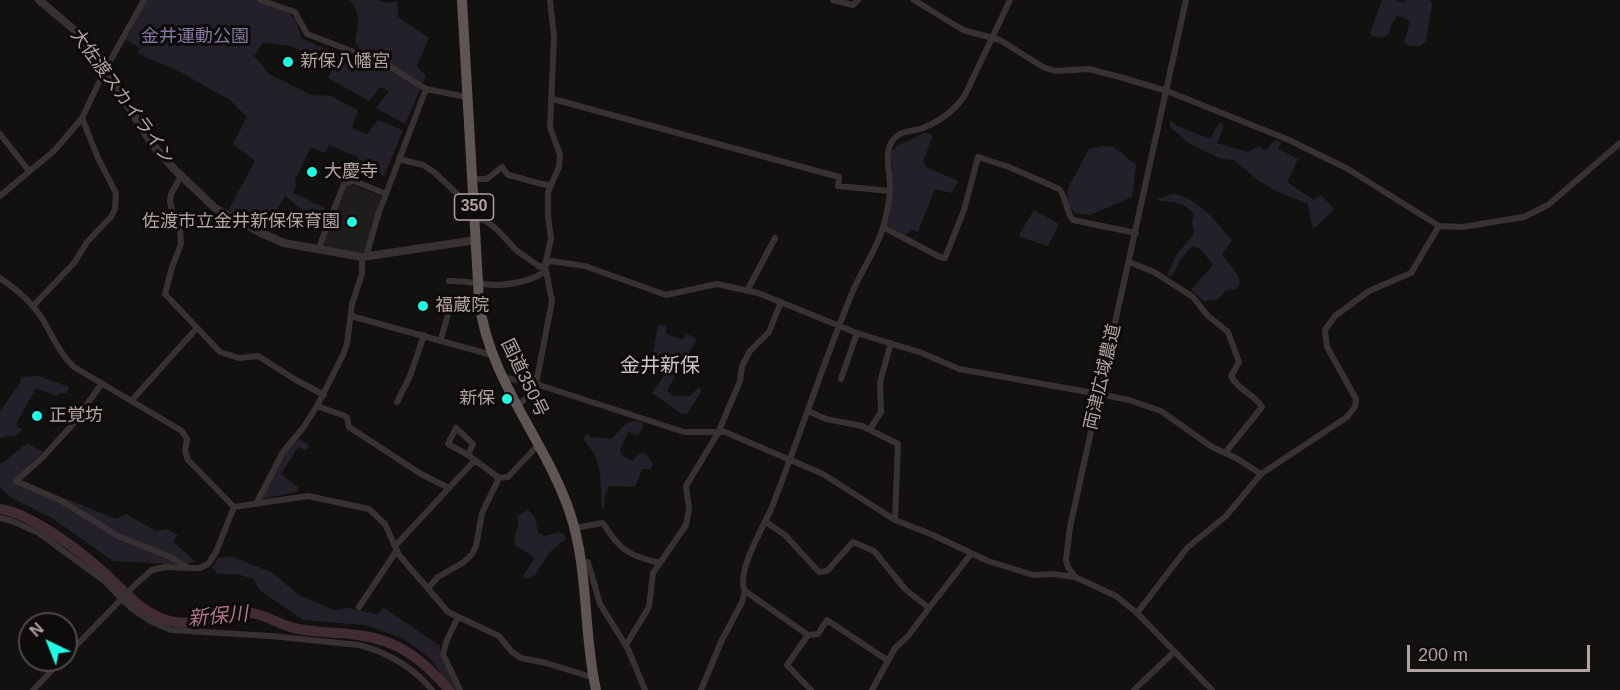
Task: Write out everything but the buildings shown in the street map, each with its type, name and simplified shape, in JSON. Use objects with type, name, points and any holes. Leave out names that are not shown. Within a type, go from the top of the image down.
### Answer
[{"type":"highway","name":"国道350号","points":[[462,0],[478,282],[483,325],[492,355],[502,377],[560,485],[574,528],[596,690]]},
{"type":"street","name":"大佐渡スカイライン","points":[[39,0],[78,33],[105,70],[152,144],[180,176],[215,208],[284,243],[364,257],[476,240]]},
{"type":"street","points":[[0,196],[55,150],[82,118],[105,70],[144,0]]},
{"type":"street","points":[[260,0],[295,12],[307,34],[388,65],[426,88],[467,97]]},
{"type":"street","points":[[518,406],[536,384],[552,301],[545,268],[551,239],[548,204],[550,185],[559,167],[560,155],[550,127],[554,37],[550,0]]},
{"type":"street","points":[[833,0],[853,6],[858,0]]},
{"type":"street","points":[[914,0],[963,30],[1000,40],[1043,67],[1055,71],[1089,69],[1167,91],[1314,152],[1348,169],[1440,226],[1462,227],[1524,217],[1548,205],[1620,143]]},
{"type":"street","points":[[887,660],[827,620],[818,634],[808,635],[745,591],[742,585],[743,574],[766,522],[851,296],[883,227],[890,191],[888,151],[895,138],[902,133],[923,128],[935,122],[958,105],[965,95],[1010,0]]},
{"type":"street","name":"両津広域農道","points":[[1075,577],[1068,567],[1066,551],[1186,0]]},
{"type":"street","points":[[256,504],[283,452],[303,428],[324,395],[344,355],[352,304],[362,274],[364,257],[426,88]]},
{"type":"street","points":[[553,99],[839,177],[838,186],[890,191]]},
{"type":"street","points":[[33,306],[74,263],[87,242],[111,217],[115,209],[116,193],[98,158],[82,118]]},
{"type":"street","points":[[0,134],[29,171]]},
{"type":"street","points":[[883,227],[945,258],[964,210],[978,157],[1059,189],[1063,194],[1067,212],[1073,220],[1136,233]]},
{"type":"street","points":[[399,159],[423,165],[434,172],[518,251],[540,267],[545,268]]},
{"type":"street","points":[[472,179],[487,179],[502,167],[508,176],[550,185]]},
{"type":"street","points":[[180,176],[170,201],[180,230],[181,244],[165,294],[220,352],[239,358],[258,356],[296,381],[324,395]]},
{"type":"street","points":[[318,250],[344,184],[354,181],[386,194]]},
{"type":"street","points":[[1137,613],[1187,548],[1226,516],[1260,474],[1336,426],[1355,407],[1356,399],[1328,347],[1325,330],[1335,316],[1369,291],[1411,273],[1440,226]]},
{"type":"street","points":[[747,291],[775,238]]},
{"type":"street","points":[[449,280],[499,285],[522,281],[545,268],[551,261],[585,266],[666,295],[717,284],[747,291],[969,372],[1100,394],[1129,400],[1161,411],[1212,447],[1260,474]]},
{"type":"street","points":[[1129,262],[1178,285],[1227,332],[1239,362],[1231,376],[1237,386],[1257,399],[1262,407],[1225,453]]},
{"type":"street","points":[[0,278],[18,290],[33,306],[68,362],[182,431],[187,439],[185,451],[188,460],[234,507]]},
{"type":"street","points":[[626,645],[649,607],[653,573],[686,525],[689,509],[686,486],[718,433],[740,381],[742,366],[750,351],[768,332],[781,302]]},
{"type":"street","points":[[441,339],[448,311],[452,305],[480,306]]},
{"type":"street","points":[[351,316],[441,339],[492,355]]},
{"type":"street","points":[[132,400],[196,329]]},
{"type":"street","points":[[841,379],[857,333]]},
{"type":"street","points":[[397,402],[410,376],[424,335]]},
{"type":"street","points":[[870,429],[881,412],[880,382],[891,343]]},
{"type":"street","points":[[502,377],[536,384],[684,432],[726,432],[823,474],[895,520],[933,535],[971,554],[1006,568],[1033,575],[1053,574],[1075,577],[1116,596],[1137,613],[1212,690]]},
{"type":"street","points":[[102,383],[73,424],[42,458],[16,481],[60,500],[118,536],[170,557],[189,568]]},
{"type":"street","points":[[317,406],[345,416],[349,427],[421,474],[449,488]]},
{"type":"street","points":[[808,411],[826,419],[870,429],[898,444],[895,520]]},
{"type":"street","points":[[468,455],[473,444],[456,428],[448,444],[476,460],[499,478],[508,477],[539,444]]},
{"type":"street","points":[[359,607],[397,548],[476,460]]},
{"type":"street","points":[[429,587],[438,577],[464,562],[472,554],[476,546],[482,513],[499,478]]},
{"type":"street","points":[[234,507],[308,496],[369,509],[385,524],[406,563],[429,587],[448,612],[499,636],[512,652],[521,658],[593,676]]},
{"type":"street","points":[[78,644],[152,570],[165,567],[200,568],[208,564],[212,560],[234,507]]},
{"type":"street","points":[[0,518],[39,533],[103,580],[121,599],[150,621],[171,630],[271,636],[372,648],[410,669],[432,690]]},
{"type":"street","points":[[766,522],[785,535],[819,572],[827,571],[853,543],[874,552],[906,590],[929,608]]},
{"type":"street","points":[[574,528],[603,524],[617,545],[627,553],[660,563]]},
{"type":"street","points":[[872,690],[895,648],[908,636],[971,554]]},
{"type":"street","points":[[580,562],[588,562],[600,604],[626,645],[645,690]]},
{"type":"street","points":[[701,690],[745,591]]},
{"type":"street","points":[[590,613],[600,604]]},
{"type":"street","points":[[458,617],[443,654],[460,690]]},
{"type":"street","points":[[808,635],[787,665],[811,690]]},
{"type":"street","points":[[1134,690],[1174,652]]},
{"type":"street","points":[[33,690],[50,672]]},
{"type":"shaded area","name":"佐渡市立金井新保保育園","points":[[347,183],[381,196],[366,253],[321,246]]},
{"type":"green space","name":"金井運動公園","points":[[147,0],[256,0],[289,13],[296,20],[302,39],[356,61],[360,50],[355,42],[358,20],[356,9],[349,0],[377,0],[387,3],[397,1],[398,17],[429,38],[417,66],[426,76],[405,124],[376,108],[389,91],[380,87],[369,101],[328,78],[336,61],[322,57],[315,70],[307,67],[308,54],[291,46],[263,43],[254,56],[269,74],[311,95],[331,96],[358,110],[352,128],[367,134],[378,120],[403,130],[384,176],[361,169],[358,157],[329,145],[325,153],[311,147],[295,180],[296,186],[293,193],[325,208],[324,211],[312,209],[304,211],[285,196],[271,219],[257,225],[231,212],[229,209],[255,161],[233,144],[247,117],[230,100],[180,72],[137,53],[140,48],[126,40]]},
{"type":"green space","points":[[1382,0],[1404,3],[1405,0],[1430,0],[1432,4],[1426,41],[1420,46],[1410,46],[1404,42],[1410,22],[1404,17],[1397,16],[1390,27],[1389,34],[1383,38],[1372,36],[1370,33]]},
{"type":"green space","points":[[1170,120],[1178,126],[1210,139],[1219,123],[1222,123],[1224,126],[1217,143],[1248,152],[1259,146],[1267,150],[1276,140],[1281,142],[1278,149],[1298,159],[1287,182],[1314,200],[1321,195],[1333,211],[1312,228],[1308,204],[1274,190],[1234,160],[1219,158],[1190,144],[1170,127]]},
{"type":"green space","points":[[924,133],[933,135],[923,161],[926,167],[958,181],[952,193],[935,189],[918,232],[911,230],[905,235],[887,225],[891,198],[891,152],[897,146]]},
{"type":"green space","points":[[1103,146],[1114,147],[1136,165],[1132,197],[1090,215],[1074,213],[1068,203],[1067,190],[1089,149]]},
{"type":"green space","points":[[1172,194],[1189,199],[1198,205],[1232,240],[1222,254],[1236,272],[1240,284],[1236,289],[1225,291],[1217,300],[1204,301],[1191,290],[1213,265],[1201,249],[1192,246],[1181,259],[1171,277],[1167,275],[1177,254],[1194,234],[1192,222],[1194,214],[1190,210],[1178,203],[1157,199]]},
{"type":"green space","points":[[1034,210],[1059,224],[1048,246],[1020,237],[1020,233]]},
{"type":"green space","points":[[661,324],[666,326],[666,334],[683,340],[687,334],[697,339],[667,390],[673,396],[690,396],[698,388],[701,389],[687,414],[682,414],[652,393],[668,369],[669,361],[653,352],[658,326]]},
{"type":"green space","points":[[39,376],[69,387],[67,393],[60,393],[56,396],[36,388],[16,424],[22,429],[20,432],[15,436],[0,438],[0,411],[20,383],[21,377]]},
{"type":"green space","points":[[636,421],[642,423],[643,427],[638,436],[628,432],[620,450],[622,456],[632,461],[640,453],[646,454],[653,464],[651,469],[642,469],[635,487],[609,486],[604,498],[605,507],[602,509],[600,472],[595,455],[583,438],[587,433],[591,437],[611,439],[627,423]]},
{"type":"green space","points":[[300,439],[310,446],[305,450],[298,447],[281,474],[299,488],[297,492],[261,499],[289,447]]},
{"type":"green space","points":[[28,444],[43,452],[13,481],[54,498],[67,499],[116,519],[126,514],[156,531],[167,529],[178,535],[173,542],[195,561],[172,564],[113,561],[52,518],[7,495],[0,487],[0,464]]},
{"type":"green space","points":[[528,510],[535,517],[538,533],[545,536],[559,532],[564,534],[566,539],[550,552],[535,575],[527,579],[523,576],[535,558],[515,545],[514,541],[518,524],[517,516]]},
{"type":"green space","points":[[230,556],[271,572],[299,595],[334,610],[347,608],[377,614],[384,608],[440,646],[440,655],[458,690],[452,690],[430,658],[402,638],[365,625],[303,620],[261,591],[253,579],[237,574],[218,574],[212,568],[218,558]]},
{"type":"waterway","name":"新保川","points":[[0,509],[27,518],[72,546],[136,603],[160,618],[188,623],[249,613],[302,630],[350,634],[386,641],[420,661],[449,690]]},
{"type":"place","name":"新保八幡宮","points":[[288,62]]},
{"type":"place","name":"大慶寺","points":[[312,172]]},
{"type":"place","name":"佐渡市立金井新保保育園","points":[[352,222]]},
{"type":"place","name":"福蔵院","points":[[423,306]]},
{"type":"place","name":"新保","points":[[507,399]]},
{"type":"place","name":"正覚坊","points":[[37,416]]},
{"type":"district","name":"金井新保","points":[[660,366]]}]
